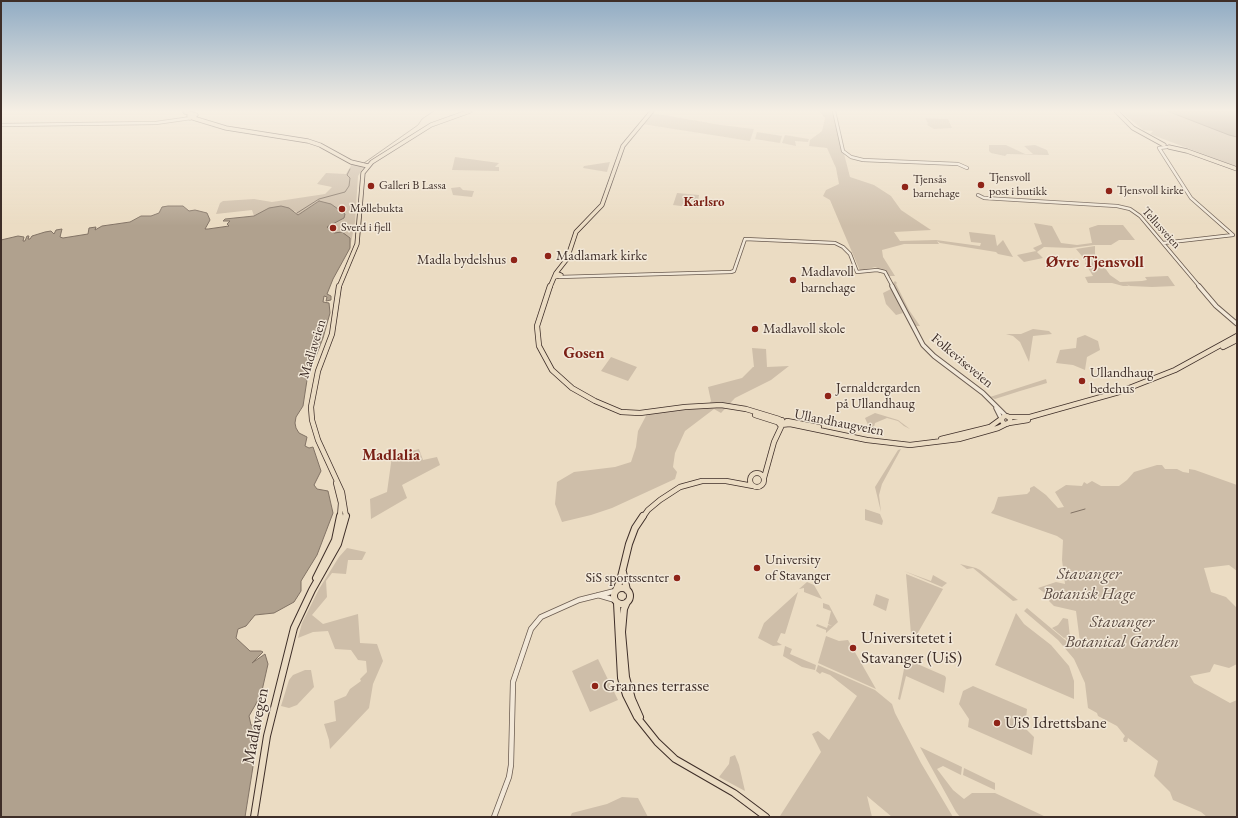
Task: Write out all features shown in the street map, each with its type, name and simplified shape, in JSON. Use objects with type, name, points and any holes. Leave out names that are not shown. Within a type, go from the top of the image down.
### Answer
[{"type":"main road","points":[[328,149],[351,162],[369,166]]},
{"type":"main road","name":"Madlaveien","points":[[289,642],[296,622],[312,590],[338,544],[344,526],[345,504],[340,485],[335,478],[315,431],[311,407],[318,371],[332,334],[340,283],[356,244],[361,178],[369,166],[392,149]]},
{"type":"main road","points":[[622,149],[602,205],[596,213],[582,224],[573,239],[569,259],[550,288],[537,326],[539,346],[552,370],[560,379],[584,396],[621,412],[640,413],[713,405],[745,411],[780,422],[763,485],[759,487],[733,482],[713,481],[693,483],[675,490],[657,501],[635,528],[614,596],[616,602],[622,682],[634,711],[644,726],[657,742],[675,759],[734,793],[764,816]]},
{"type":"main road","points":[[1177,149],[1237,169]]},
{"type":"main road","name":"Ullandhaugveien","points":[[1198,358],[1237,336]]},
{"type":"main road","name":"Ullandhaugveien","points":[[780,422],[796,422],[868,438],[913,442],[956,436],[990,427],[1001,419],[1007,417],[1026,418],[1089,402],[1143,383],[1237,340]]},
{"type":"main road","name":"Ullandhaugveien","points":[[780,422],[868,440],[910,445],[955,440],[990,431],[1009,423],[1028,420],[1058,410]]},
{"type":"main road","points":[[1007,417],[1010,420],[1009,423]]},
{"type":"main road","points":[[1001,419],[1009,423]]},
{"type":"main road","points":[[733,482],[749,479],[750,476],[763,470],[769,462]]},
{"type":"main road","points":[[756,474],[764,478]]},
{"type":"main road","points":[[749,479],[753,486]]},
{"type":"main road","points":[[623,568],[627,590],[630,597],[624,609],[622,632],[626,677],[632,698],[644,726]]},
{"type":"main road","points":[[616,590],[622,588],[627,590]]},
{"type":"main road","points":[[616,602],[622,604],[627,602]]},
{"type":"main road","name":"Madlavegen","points":[[254,817],[267,736],[289,642]]},
{"type":"street","points":[[843,149],[851,157],[863,160],[958,164],[967,168]]},
{"type":"street","points":[[1160,149],[1191,198],[1233,235],[1163,243]]},
{"type":"street","name":"Tellusveien","points":[[979,196],[1119,206],[1130,209],[1144,220],[1213,302],[1237,323]]},
{"type":"street","name":"Folkeviseveien","points":[[558,276],[680,275],[733,271],[745,238],[830,242],[843,247],[850,254],[857,272],[877,270],[885,272],[923,345],[992,402],[1007,417]]},
{"type":"street","name":"Folkeviseveien","points":[[992,402],[1001,419]]},
{"type":"street","points":[[494,817],[509,777],[511,765],[513,682],[531,629],[545,616],[587,597],[616,590]]},
{"type":"street","points":[[597,595],[616,602]]},
{"type":"green space","points":[[828,149],[843,149],[850,177],[874,185],[891,196],[901,210],[931,230],[894,232],[900,241],[936,240],[980,246],[981,243],[971,242],[969,232],[995,235],[997,246],[1003,240],[1013,257],[998,254],[996,252],[940,243],[937,241],[939,244],[904,244],[882,250],[883,257],[895,276],[889,276],[885,271],[875,267],[860,271],[830,200],[823,196],[826,190],[839,184],[836,168]]},
{"type":"green space","points":[[989,149],[1015,149],[1025,154],[1033,154],[1028,149],[1045,149],[1049,155],[1007,154],[1005,156],[991,153]]},
{"type":"green space","points":[[1190,149],[1237,149],[1237,167]]},
{"type":"green space","points":[[455,157],[499,163],[495,167],[499,167],[499,171],[452,170]]},
{"type":"green space","points":[[610,162],[607,172],[583,168],[584,166]]},
{"type":"green space","name":"Møllebukta","points":[[352,164],[363,166],[363,168],[358,176],[355,222],[350,248],[350,238],[330,230],[327,227],[338,221],[319,201],[298,215],[295,211],[254,216],[252,210],[216,214],[220,203],[223,201],[254,199],[272,202],[325,194],[332,187],[317,184],[326,173],[346,174]]},
{"type":"green space","points":[[460,187],[463,190],[474,191],[472,197],[453,195],[451,188]]},
{"type":"green space","points":[[677,193],[699,195],[697,208],[673,205]]},
{"type":"green space","points":[[1034,223],[1052,226],[1061,243],[1077,245],[1092,243],[1089,228],[1098,225],[1123,225],[1135,240],[1119,240],[1111,245],[1094,245],[1071,248],[1044,247],[1037,252],[1033,248],[1042,244]]},
{"type":"green space","points":[[1095,246],[1095,254],[1110,275],[1120,282],[1147,280],[1145,277],[1168,276],[1175,286],[1152,287],[1130,286],[1126,284],[1129,286],[1123,286],[1112,283],[1088,283],[1085,277],[1093,276],[1085,263],[1087,262],[1076,249]]},
{"type":"green space","points":[[1036,251],[1043,258],[1024,262],[1017,255]]},
{"type":"green space","points":[[895,281],[909,310],[920,326],[915,326],[906,311],[893,283]]},
{"type":"green space","points":[[891,289],[903,313],[896,315],[886,304],[883,293]]},
{"type":"green space","points":[[1033,329],[1049,331],[1052,334],[1033,336],[1029,362],[1020,342],[1013,336],[1006,334],[1021,334]]},
{"type":"green space","points":[[1085,335],[1098,341],[1100,350],[1087,357],[1085,370],[1073,365],[1056,363],[1060,350],[1076,348],[1077,338]]},
{"type":"green space","points":[[752,348],[766,349],[767,367],[789,366],[771,380],[735,398],[721,413],[714,409],[685,431],[675,453],[673,467],[677,472],[675,479],[612,508],[562,522],[555,504],[557,482],[574,472],[615,467],[631,462],[636,447],[638,431],[647,414],[707,407],[711,401],[708,387],[742,378],[754,367]]},
{"type":"green space","points":[[611,357],[637,367],[628,381],[601,371]]},
{"type":"green space","points":[[1046,379],[1047,383],[995,399],[990,397]]},
{"type":"green space","points":[[875,413],[898,420],[910,429],[898,421],[887,418],[875,423],[874,427],[869,427],[865,418]]},
{"type":"green space","points":[[419,449],[423,460],[437,457],[440,465],[402,485],[407,498],[371,519],[370,499],[387,492],[392,456]]},
{"type":"green space","points":[[901,449],[882,484],[879,495],[881,512],[875,487],[898,450]]},
{"type":"green space","points":[[1157,465],[1162,465],[1165,469],[1177,469],[1189,473],[1189,469],[1195,470],[1237,485],[1237,571],[1229,565],[1204,568],[1211,592],[1226,597],[1237,608],[1237,664],[1229,668],[1214,664],[1210,672],[1190,676],[1194,683],[1230,703],[1237,700],[1237,817],[1207,817],[1201,812],[1173,800],[1170,792],[1154,776],[1158,761],[1128,738],[1127,742],[1124,742],[1123,739],[1125,736],[1117,726],[1098,716],[1097,713],[1088,708],[1085,683],[1074,659],[1058,640],[1024,611],[1027,608],[1071,645],[1065,638],[1070,638],[1070,640],[1080,642],[1076,611],[1054,606],[1049,601],[1051,598],[1038,588],[1056,582],[1065,584],[1062,560],[1063,540],[1057,536],[991,513],[998,497],[1027,494],[1030,491],[1030,488],[1034,486],[1046,495],[1058,508],[1064,507],[1055,492],[1066,485],[1082,486],[1084,482],[1087,484],[1092,481],[1101,486],[1119,486],[1134,472]]},
{"type":"green space","points":[[865,509],[880,514],[883,521],[882,525],[865,520]]},
{"type":"green space","points":[[347,548],[366,552],[362,560],[348,560],[346,574],[332,573],[326,581],[327,597],[312,615],[323,624],[358,614],[360,643],[377,644],[383,661],[373,684],[369,708],[330,749],[324,724],[336,721],[334,701],[346,696],[350,689],[361,681],[360,679],[367,672],[366,661],[358,660],[351,650],[335,649],[328,631],[313,632],[298,638],[302,623],[319,589],[339,557]]},
{"type":"green space","points":[[960,564],[980,570],[1018,600],[1013,601],[973,568],[967,569]]},
{"type":"green space","points":[[904,571],[931,581],[933,575],[947,583],[942,587]]},
{"type":"green space","points":[[906,574],[943,589],[916,636],[911,634]]},
{"type":"green space","points":[[807,582],[814,585],[822,599],[804,592],[804,588],[799,589]]},
{"type":"green space","points":[[798,592],[785,634],[781,633],[777,642],[782,645],[773,646],[758,638],[764,623]]},
{"type":"green space","points":[[876,594],[889,599],[886,611],[873,605]]},
{"type":"green space","points":[[823,603],[829,605],[838,622],[826,633],[826,630],[816,626],[817,624],[827,628],[828,625],[832,626],[828,624],[831,611],[823,608]]},
{"type":"green space","points":[[1016,613],[1024,624],[1051,645],[1069,666],[1074,681],[1074,699],[995,665]]},
{"type":"green space","points":[[1063,618],[1068,619],[1070,637],[1064,638],[1052,628],[1058,625]]},
{"type":"green space","points":[[826,636],[839,641],[848,640],[876,689],[818,663]]},
{"type":"green space","points":[[785,646],[792,649],[790,654],[816,665],[815,670],[802,667],[783,656]]},
{"type":"green space","name":"Grannes terrasse","points":[[598,659],[618,700],[590,712],[572,671]]},
{"type":"green space","points":[[906,659],[945,676],[944,693],[906,676],[900,700],[898,699]]},
{"type":"green space","points":[[818,665],[875,690],[892,704],[895,713],[921,763],[953,817],[892,817],[867,796],[872,817],[780,816],[821,752],[812,734],[818,731],[829,740],[857,696],[830,675],[822,672],[820,674],[816,671]]},
{"type":"green space","points":[[305,670],[311,670],[314,687],[297,705],[289,708],[281,706],[289,680],[293,675]]},
{"type":"green space","name":"UiS Idrettsbane","points":[[973,686],[1027,709],[1025,728],[1034,737],[1032,755],[968,727],[969,719],[959,704],[963,691]]},
{"type":"green space","points":[[920,747],[962,767],[961,775],[943,766],[937,769],[953,790],[964,799],[972,793],[995,793],[1046,817],[960,817]]},
{"type":"green space","points":[[735,755],[745,791],[719,777],[729,764],[730,757]]},
{"type":"green space","points":[[964,768],[995,783],[995,790],[963,775]]},
{"type":"green space","points":[[622,797],[638,798],[648,817],[570,817],[572,813],[607,804]]},
{"type":"shaded area","points":[[319,201],[331,204],[345,214],[344,218],[327,227],[334,233],[342,232],[350,238],[350,248],[333,279],[327,294],[331,296],[331,300],[326,301],[327,297],[324,296],[323,302],[329,303],[330,313],[316,356],[305,373],[307,380],[303,406],[296,417],[295,423],[299,433],[307,437],[305,446],[309,448],[313,447],[321,471],[314,485],[317,489],[328,491],[333,513],[317,555],[301,581],[301,591],[294,602],[274,613],[255,615],[246,626],[238,629],[236,638],[250,651],[263,652],[252,663],[265,654],[268,664],[261,695],[249,716],[251,725],[256,726],[258,735],[245,817],[1,817],[1,240],[18,236],[24,237],[23,241],[25,241],[27,236],[29,236],[28,239],[30,239],[32,236],[45,232],[51,231],[54,234],[56,230],[62,229],[60,237],[63,238],[88,234],[89,228],[96,227],[95,230],[102,226],[130,222],[141,216],[151,216],[159,213],[162,207],[168,206],[183,206],[189,211],[195,210],[207,213],[210,220],[205,229],[208,229],[229,226],[227,224],[230,221],[223,221],[225,219],[254,216],[269,208],[281,206],[289,208],[298,215]]},
{"type":"waterway","points":[[364,163],[384,149]]},
{"type":"waterway","points":[[297,213],[319,199],[345,192],[349,186],[350,178],[347,175],[350,169]]},
{"type":"waterway","points":[[1071,513],[1085,509]]},
{"type":"place","name":"Tjensvoll post i butikk","points":[[981,185]]},
{"type":"place","name":"Galleri B Lassa","points":[[371,186]]},
{"type":"place","name":"Tjensås barnehage","points":[[905,187]]},
{"type":"place","name":"Tjensvoll kirke","points":[[1109,191]]},
{"type":"place","name":"Møllebukta","points":[[342,209]]},
{"type":"place","name":"Sverd i fjell","points":[[333,228]]},
{"type":"place","name":"Madlamark kirke","points":[[548,256]]},
{"type":"place","name":"Madla bydelshus","points":[[514,260]]},
{"type":"place","name":"Madlavoll barnehage","points":[[793,280]]},
{"type":"place","name":"Madlavoll skole","points":[[755,329]]},
{"type":"place","name":"Ullandhaug bedehus","points":[[1082,381]]},
{"type":"place","name":"Jernaldergarden på Ullandhaug","points":[[828,396]]},
{"type":"place","name":"University of Stavanger","points":[[757,568]]},
{"type":"place","name":"SiS sportssenter","points":[[677,578]]},
{"type":"place","name":"Universitetet i Stavanger (UiS)","points":[[853,648]]},
{"type":"place","name":"Grannes terrasse","points":[[595,686]]},
{"type":"place","name":"UiS Idrettsbane","points":[[997,723]]},
{"type":"district","name":"Karlsro","points":[[704,202]]},
{"type":"district","name":"Øvre Tjensvoll","points":[[1095,263]]},
{"type":"district","name":"Gosen","points":[[584,354]]},
{"type":"district","name":"Madlalia","points":[[391,456]]},
{"type":"park label","name":"Stavanger Botanisk Hage","points":[[1089,584]]},
{"type":"park label","name":"Stavanger Botanical Garden","points":[[1122,632]]}]
